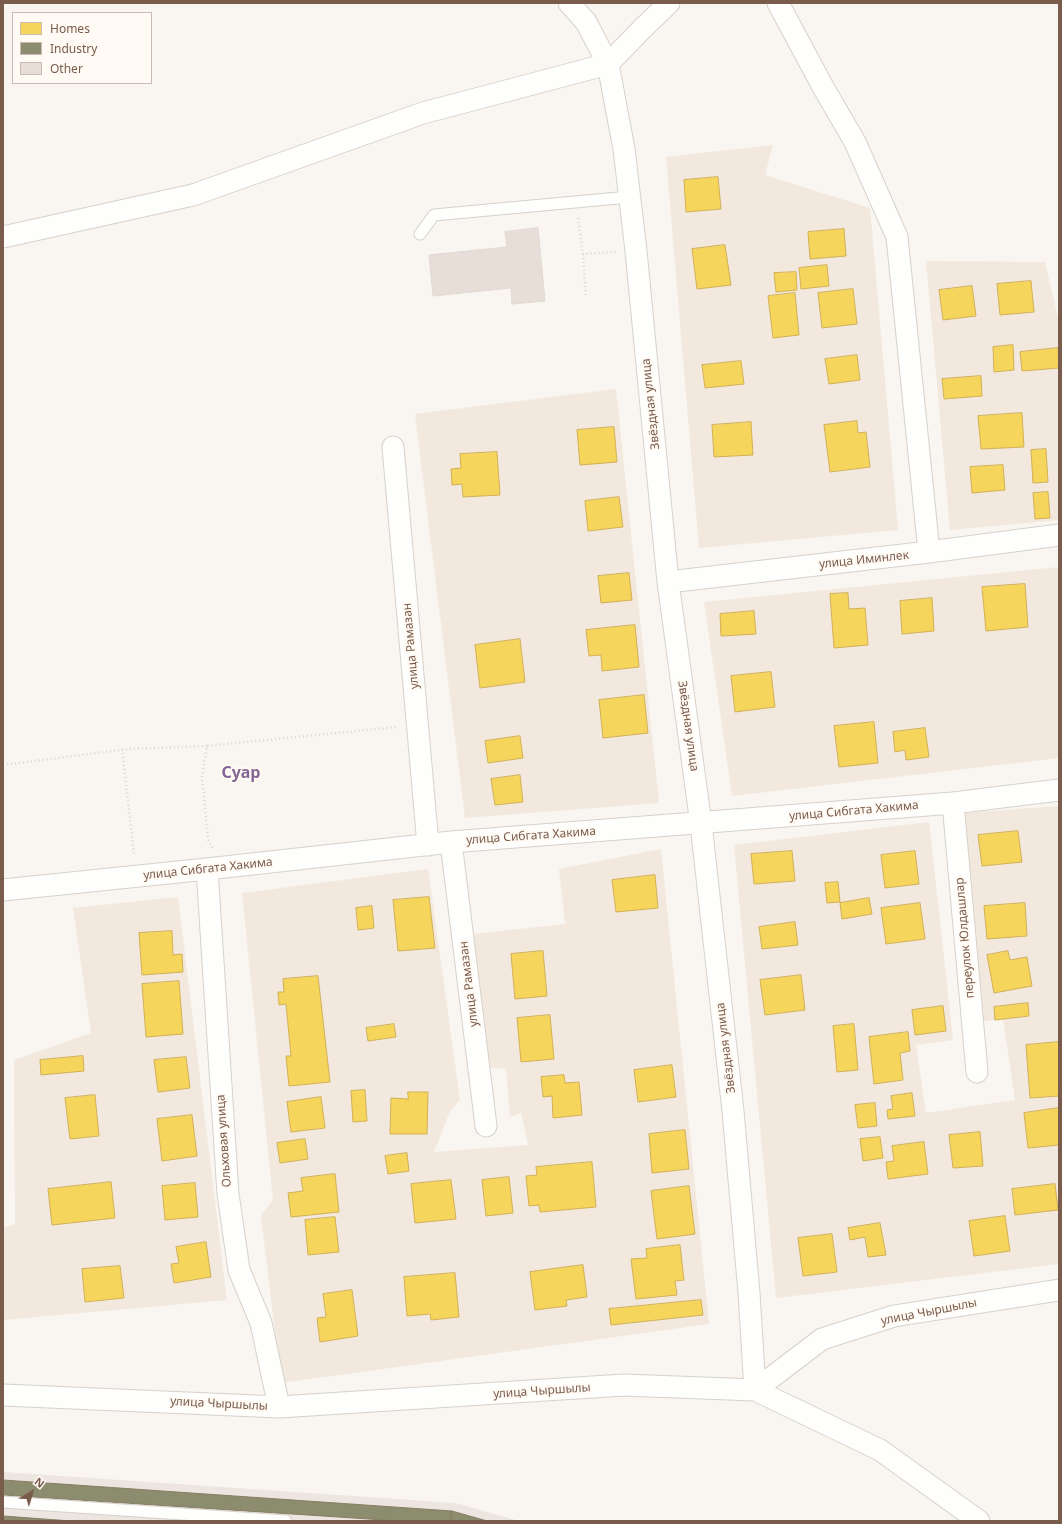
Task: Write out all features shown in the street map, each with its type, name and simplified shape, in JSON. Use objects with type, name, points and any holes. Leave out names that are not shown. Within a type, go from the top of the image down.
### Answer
[{"type":"street","name":"Звёздная улица","points":[[569,3],[586,22],[608,64],[624,149],[636,251],[668,582],[701,824],[733,1111],[749,1293],[755,1390]]},
{"type":"street","points":[[3,237],[193,195],[423,113],[608,64],[669,3]]},
{"type":"street","points":[[778,3],[855,142],[897,237],[929,552]]},
{"type":"street","name":"улица Рамазан","points":[[393,447],[428,845]]},
{"type":"street","name":"улица Иминлек","points":[[668,582],[929,552],[1059,535]]},
{"type":"street","name":"улица Сибгата Хакима","points":[[3,890],[214,869],[451,842],[701,824],[953,803],[1059,790]]},
{"type":"street","name":"переулок Юлдашлар","points":[[953,803],[977,1072]]},
{"type":"street","name":"улица Рамазан","points":[[451,842],[486,1126]]},
{"type":"street","name":"Ольховая улица","points":[[214,869],[228,1194],[239,1270],[261,1323],[279,1407]]},
{"type":"street","name":"улица Чыршылы","points":[[3,1394],[279,1407],[624,1386],[755,1390],[822,1339],[894,1316],[1059,1290]]},
{"type":"street","points":[[755,1390],[880,1450],[979,1521]]},
{"type":"lane","points":[[420,234],[434,215],[630,197]]},
{"type":"lane","points":[[3,1502],[250,1520],[286,1521]]},
{"type":"path","points":[[576,202],[583,254],[586,298]]},
{"type":"path","points":[[583,254],[636,251]]},
{"type":"path","points":[[3,765],[122,749],[207,746],[418,725]]},
{"type":"path","points":[[207,746],[202,777],[208,839],[214,869]]},
{"type":"path","points":[[122,749],[134,856]]},
{"type":"shaded area","points":[[773,145],[765,175],[870,208],[898,530],[699,548],[666,157]]},
{"type":"shaded area","points":[[926,261],[1045,262],[1059,322],[1059,520],[950,530]]},
{"type":"shaded area","points":[[616,389],[659,803],[465,818],[415,414]]},
{"type":"shaded area","points":[[1059,567],[1059,758],[732,796],[704,602]]},
{"type":"shaded area","points":[[1059,806],[1059,1264],[776,1298],[734,845],[929,822],[953,1040],[916,1045],[926,1113],[1015,1100],[1003,1019],[980,1022],[964,813]]},
{"type":"shaded area","points":[[661,849],[709,1324],[281,1383],[261,1215],[273,1200],[242,893],[428,869],[460,1100],[450,1111],[434,1152],[528,1145],[521,1113],[510,1117],[506,1069],[485,1067],[474,934],[565,924],[559,869]]},
{"type":"shaded area","points":[[178,897],[227,1300],[3,1320],[3,1228],[15,1224],[14,1060],[91,1033],[73,908]]},
{"type":"shaded area","points":[[3,1472],[455,1503],[519,1521],[3,1521]]},
{"type":"building: Homes","points":[[718,177],[721,209],[686,212],[684,180]]},
{"type":"building: Homes","points":[[844,229],[846,256],[810,259],[808,232]]},
{"type":"building: Homes","points":[[725,245],[731,285],[697,289],[692,249]]},
{"type":"building: Homes","points":[[827,265],[829,286],[801,289],[799,268]]},
{"type":"building: Homes","points":[[796,272],[797,290],[776,292],[774,273]]},
{"type":"building: Homes","points":[[1031,281],[1034,312],[1000,315],[997,284]]},
{"type":"building: Homes","points":[[972,286],[976,316],[943,320],[939,290]]},
{"type":"building: Homes","points":[[853,289],[857,324],[822,328],[818,293]]},
{"type":"building: Homes","points":[[795,293],[799,335],[773,338],[768,296]]},
{"type":"building: Homes","points":[[1013,345],[1014,370],[994,372],[993,347]]},
{"type":"building: Homes","points":[[1058,348],[1059,368],[1022,371],[1020,352]]},
{"type":"building: Homes","points":[[857,355],[860,380],[829,384],[825,359]]},
{"type":"building: Homes","points":[[741,361],[744,384],[705,388],[702,365]]},
{"type":"building: Homes","points":[[981,376],[982,396],[944,399],[942,379]]},
{"type":"building: Homes","points":[[1022,413],[1024,447],[981,449],[978,416]]},
{"type":"building: Homes","points":[[857,421],[858,433],[866,432],[870,467],[830,472],[824,425]]},
{"type":"building: Homes","points":[[751,422],[753,455],[714,457],[712,425]]},
{"type":"building: Homes","points":[[614,427],[617,462],[580,465],[577,430]]},
{"type":"building: Homes","points":[[1046,449],[1048,482],[1033,483],[1031,450]]},
{"type":"building: Homes","points":[[497,452],[500,495],[463,497],[462,484],[452,485],[451,469],[461,468],[460,454]]},
{"type":"building: Homes","points":[[1003,465],[1005,490],[972,493],[970,467]]},
{"type":"building: Homes","points":[[1048,492],[1050,518],[1035,519],[1033,493]]},
{"type":"building: Homes","points":[[619,497],[623,527],[588,531],[585,501]]},
{"type":"building: Homes","points":[[629,573],[632,600],[601,603],[598,576]]},
{"type":"building: Homes","points":[[1025,584],[1028,627],[986,631],[982,587]]},
{"type":"building: Homes","points":[[848,593],[849,609],[865,608],[868,645],[834,648],[830,594]]},
{"type":"building: Homes","points":[[932,598],[934,631],[902,634],[900,601]]},
{"type":"building: Homes","points":[[754,611],[756,634],[721,636],[720,614]]},
{"type":"building: Homes","points":[[635,625],[639,667],[602,671],[601,655],[589,656],[586,630]]},
{"type":"building: Homes","points":[[520,639],[525,682],[480,688],[475,645]]},
{"type":"building: Homes","points":[[771,672],[775,707],[735,712],[731,676]]},
{"type":"building: Homes","points":[[644,695],[648,733],[603,738],[599,700]]},
{"type":"building: Homes","points":[[874,722],[878,763],[839,767],[834,726]]},
{"type":"building: Homes","points":[[925,728],[929,757],[906,760],[905,750],[895,752],[893,732]]},
{"type":"building: Homes","points":[[520,736],[523,758],[488,763],[485,741]]},
{"type":"building: Homes","points":[[520,775],[523,802],[495,805],[491,779]]},
{"type":"building: Homes","points":[[1018,831],[1022,862],[982,866],[978,835]]},
{"type":"building: Homes","points":[[792,851],[795,881],[754,884],[751,854]]},
{"type":"building: Homes","points":[[915,851],[919,884],[885,888],[881,855]]},
{"type":"building: Homes","points":[[655,875],[658,908],[616,912],[612,880]]},
{"type":"building: Homes","points":[[838,882],[840,902],[827,903],[825,883]]},
{"type":"building: Homes","points":[[429,897],[435,948],[398,951],[393,900]]},
{"type":"building: Homes","points":[[869,898],[872,914],[842,919],[840,903]]},
{"type":"building: Homes","points":[[920,903],[925,939],[886,944],[881,908]]},
{"type":"building: Homes","points":[[1025,903],[1027,936],[987,939],[984,906]]},
{"type":"building: Homes","points":[[372,906],[374,928],[358,930],[356,908]]},
{"type":"building: Homes","points":[[795,922],[798,945],[762,949],[759,927]]},
{"type":"building: Homes","points":[[172,931],[173,955],[182,954],[183,972],[142,975],[139,933]]},
{"type":"building: Homes","points":[[543,951],[547,996],[515,999],[511,954]]},
{"type":"building: Homes","points":[[1008,951],[1010,960],[1027,957],[1032,986],[994,993],[987,955]]},
{"type":"building: Homes","points":[[801,975],[805,1010],[765,1015],[760,980]]},
{"type":"building: Homes","points":[[318,976],[330,1082],[289,1086],[286,1056],[291,1056],[286,1004],[279,1005],[278,992],[284,992],[283,979]]},
{"type":"building: Homes","points":[[179,981],[183,1034],[146,1037],[142,984]]},
{"type":"building: Homes","points":[[1028,1003],[1029,1016],[995,1020],[994,1007]]},
{"type":"building: Homes","points":[[943,1006],[946,1031],[915,1035],[912,1010]]},
{"type":"building: Homes","points":[[550,1015],[554,1059],[521,1062],[517,1018]]},
{"type":"building: Homes","points":[[394,1024],[396,1037],[368,1041],[366,1028]]},
{"type":"building: Homes","points":[[854,1024],[858,1070],[837,1072],[833,1026]]},
{"type":"building: Homes","points":[[908,1032],[910,1051],[900,1053],[903,1080],[874,1084],[869,1037]]},
{"type":"building: Homes","points":[[1059,1042],[1059,1096],[1030,1098],[1026,1045]]},
{"type":"building: Homes","points":[[83,1056],[84,1071],[41,1075],[40,1060]]},
{"type":"building: Homes","points":[[186,1057],[190,1088],[158,1092],[154,1060]]},
{"type":"building: Homes","points":[[672,1065],[676,1097],[638,1102],[634,1070]]},
{"type":"building: Homes","points":[[564,1075],[565,1083],[579,1082],[582,1115],[553,1118],[552,1096],[543,1097],[541,1077]]},
{"type":"building: Homes","points":[[365,1090],[367,1121],[353,1122],[351,1091]]},
{"type":"building: Homes","points":[[408,1092],[428,1092],[427,1134],[390,1134],[391,1098],[408,1099]]},
{"type":"building: Homes","points":[[912,1093],[915,1116],[888,1119],[887,1110],[893,1109],[891,1096]]},
{"type":"building: Homes","points":[[95,1095],[99,1136],[70,1139],[65,1098]]},
{"type":"building: Homes","points":[[321,1097],[325,1128],[291,1132],[287,1102]]},
{"type":"building: Homes","points":[[875,1103],[877,1126],[858,1128],[855,1105]]},
{"type":"building: Homes","points":[[1059,1108],[1059,1145],[1028,1148],[1024,1113]]},
{"type":"building: Homes","points":[[192,1115],[197,1156],[162,1161],[157,1119]]},
{"type":"building: Homes","points":[[685,1130],[689,1169],[652,1173],[649,1134]]},
{"type":"building: Homes","points":[[980,1132],[983,1166],[953,1168],[949,1135]]},
{"type":"building: Homes","points":[[880,1137],[883,1158],[863,1161],[860,1139]]},
{"type":"building: Homes","points":[[305,1139],[308,1159],[280,1163],[277,1143]]},
{"type":"building: Homes","points":[[924,1142],[928,1174],[888,1179],[886,1162],[894,1161],[892,1146]]},
{"type":"building: Homes","points":[[407,1153],[409,1171],[388,1174],[385,1156]]},
{"type":"building: Homes","points":[[592,1162],[596,1207],[540,1212],[539,1205],[529,1206],[526,1176],[537,1175],[536,1167]]},
{"type":"building: Homes","points":[[335,1174],[339,1212],[291,1217],[288,1193],[303,1191],[301,1178]]},
{"type":"building: Homes","points":[[509,1177],[513,1213],[486,1216],[482,1180]]},
{"type":"building: Homes","points":[[451,1180],[456,1219],[415,1223],[411,1184]]},
{"type":"building: Homes","points":[[111,1182],[115,1218],[52,1225],[48,1189]]},
{"type":"building: Homes","points":[[195,1183],[198,1217],[165,1220],[162,1186]]},
{"type":"building: Homes","points":[[1055,1184],[1058,1210],[1015,1215],[1012,1189]]},
{"type":"building: Homes","points":[[689,1186],[695,1234],[657,1239],[651,1191]]},
{"type":"building: Homes","points":[[1005,1216],[1010,1251],[974,1256],[969,1221]]},
{"type":"building: Homes","points":[[335,1217],[339,1252],[308,1255],[305,1220]]},
{"type":"building: Homes","points":[[880,1223],[886,1255],[868,1257],[865,1237],[850,1240],[848,1228]]},
{"type":"building: Homes","points":[[832,1234],[837,1272],[803,1276],[798,1238]]},
{"type":"building: Homes","points":[[206,1242],[211,1277],[174,1283],[171,1264],[179,1263],[176,1247]]},
{"type":"building: Homes","points":[[680,1245],[684,1280],[675,1281],[677,1295],[636,1299],[631,1259],[647,1258],[646,1249]]},
{"type":"building: Homes","points":[[583,1265],[587,1297],[566,1300],[567,1306],[535,1310],[530,1272]]},
{"type":"building: Homes","points":[[120,1266],[124,1298],[85,1302],[82,1269]]},
{"type":"building: Homes","points":[[455,1273],[459,1317],[431,1320],[430,1314],[407,1316],[404,1277]]},
{"type":"building: Homes","points":[[352,1290],[358,1336],[320,1342],[317,1318],[326,1317],[323,1294]]},
{"type":"building: Homes","points":[[701,1300],[703,1315],[611,1325],[609,1309]]},
{"type":"building: Industry","points":[[3,1480],[452,1511],[451,1521],[399,1521],[3,1495]]},
{"type":"building: Industry","points":[[452,1511],[487,1521],[451,1521]]},
{"type":"building: Industry","points":[[3,1516],[71,1521],[3,1521]]},
{"type":"building: Other","points":[[538,228],[545,301],[512,304],[511,288],[433,296],[429,255],[507,247],[505,232]]},
{"type":"district","name":"Суар","points":[[241,773]]}]
